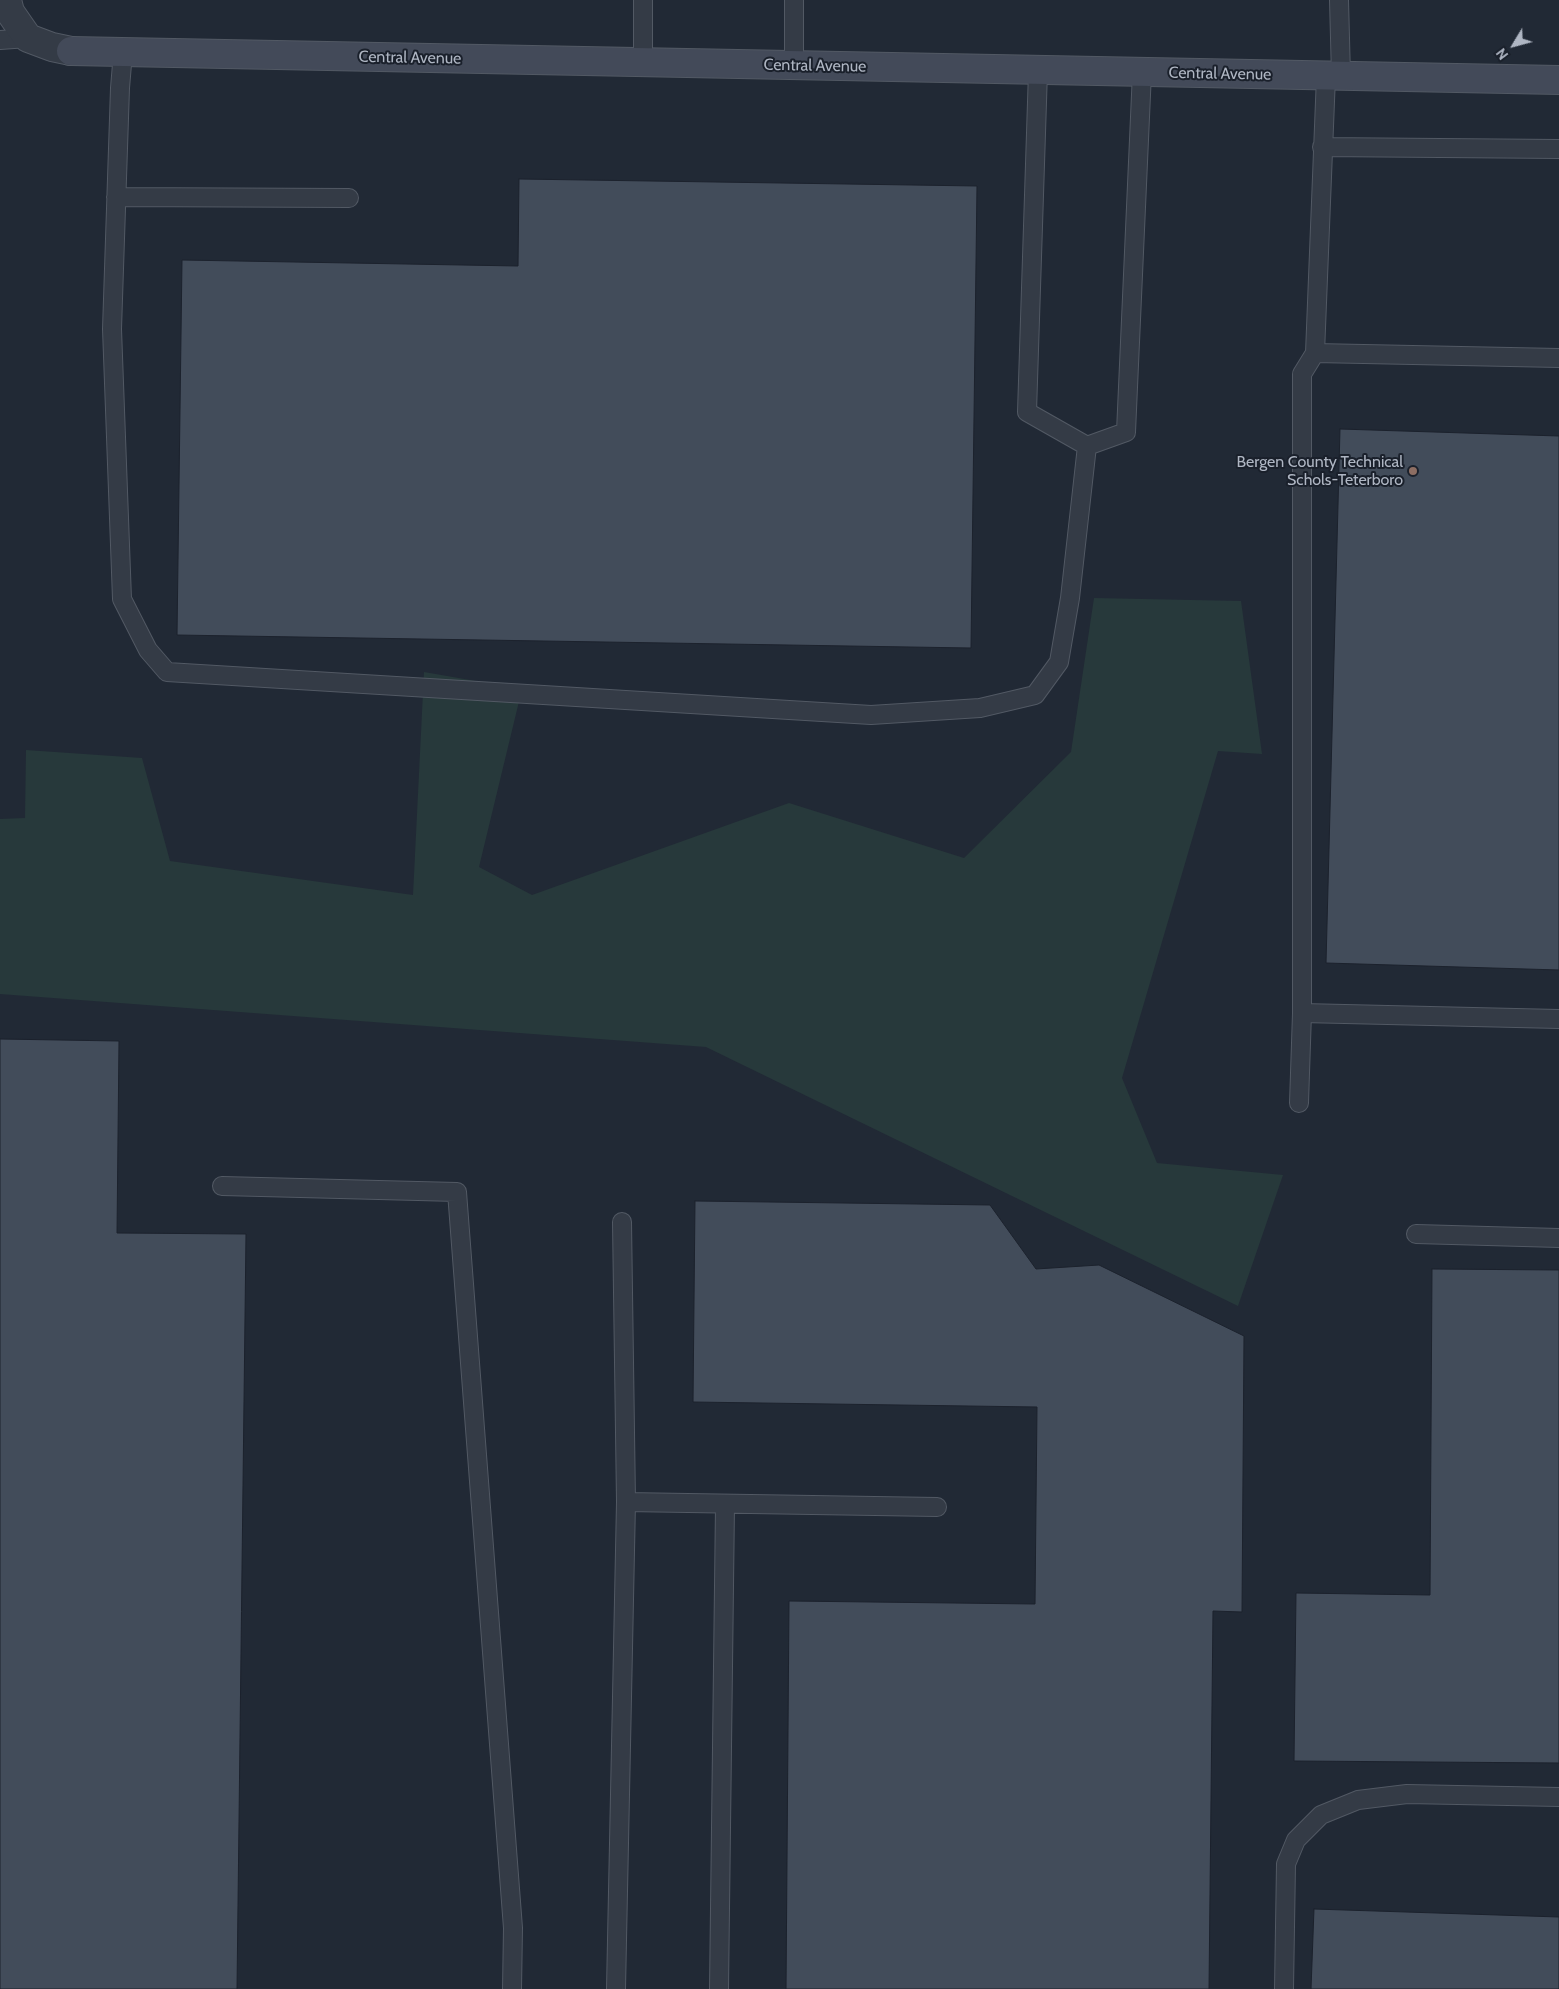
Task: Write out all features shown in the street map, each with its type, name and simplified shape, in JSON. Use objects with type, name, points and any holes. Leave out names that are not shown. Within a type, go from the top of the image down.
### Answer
[{"type":"street","points":[[7,0],[10,12],[28,38]]},
{"type":"street","name":"Central Avenue","points":[[28,38],[52,48],[71,51],[1559,80]]},
{"type":"lane","points":[[643,0],[643,62]]},
{"type":"lane","points":[[794,0],[794,65]]},
{"type":"lane","points":[[1299,1103],[1302,1013],[1302,374],[1315,352],[1322,147],[1333,76],[1339,0]]},
{"type":"lane","points":[[0,40],[28,38]]},
{"type":"lane","points":[[123,52],[120,88],[112,329],[122,599],[148,650],[167,672],[871,716],[980,708],[1035,696],[1059,662],[1070,598],[1086,446]]},
{"type":"lane","points":[[1038,70],[1027,412],[1086,446],[1126,432],[1142,72]]},
{"type":"lane","points":[[1322,147],[1559,149]]},
{"type":"lane","points":[[116,197],[349,198]]},
{"type":"lane","points":[[1315,352],[1559,358]]},
{"type":"lane","points":[[1302,1013],[1559,1019]]},
{"type":"lane","points":[[222,1186],[458,1192],[514,1928],[512,1989]]},
{"type":"lane","points":[[616,1989],[626,1502],[622,1222]]},
{"type":"lane","points":[[1416,1234],[1559,1238]]},
{"type":"lane","points":[[626,1502],[937,1507]]},
{"type":"lane","points":[[720,1989],[725,1505]]},
{"type":"lane","points":[[1284,1989],[1286,1864],[1296,1840],[1321,1815],[1358,1800],[1407,1794],[1559,1797]]},
{"type":"shaded area","points":[[1094,598],[1241,601],[1262,754],[1218,751],[1122,1078],[1157,1163],[1283,1175],[1238,1306],[706,1047],[0,994],[0,819],[25,818],[26,750],[142,758],[170,861],[413,895],[424,672],[522,689],[479,867],[532,895],[789,803],[964,858],[1071,752]]},
{"type":"building","points":[[519,179],[977,186],[971,648],[177,635],[182,260],[518,266]]},
{"type":"building","points":[[1340,429],[1559,436],[1559,970],[1326,963]]},
{"type":"building","points":[[0,1039],[119,1041],[117,1233],[246,1234],[237,1989],[0,1989]]},
{"type":"building","points":[[695,1201],[990,1205],[1036,1269],[1099,1265],[1244,1336],[1242,1612],[1213,1611],[1209,1989],[786,1989],[789,1601],[1035,1604],[1037,1407],[693,1402]]},
{"type":"building","points":[[1432,1269],[1559,1270],[1559,1763],[1294,1761],[1296,1593],[1430,1595]]},
{"type":"building","points":[[1314,1909],[1559,1917],[1559,1989],[1311,1989]]},
{"type":"place","name":"Bergen County Technical Schols-Teterboro","points":[[1413,471]]}]
